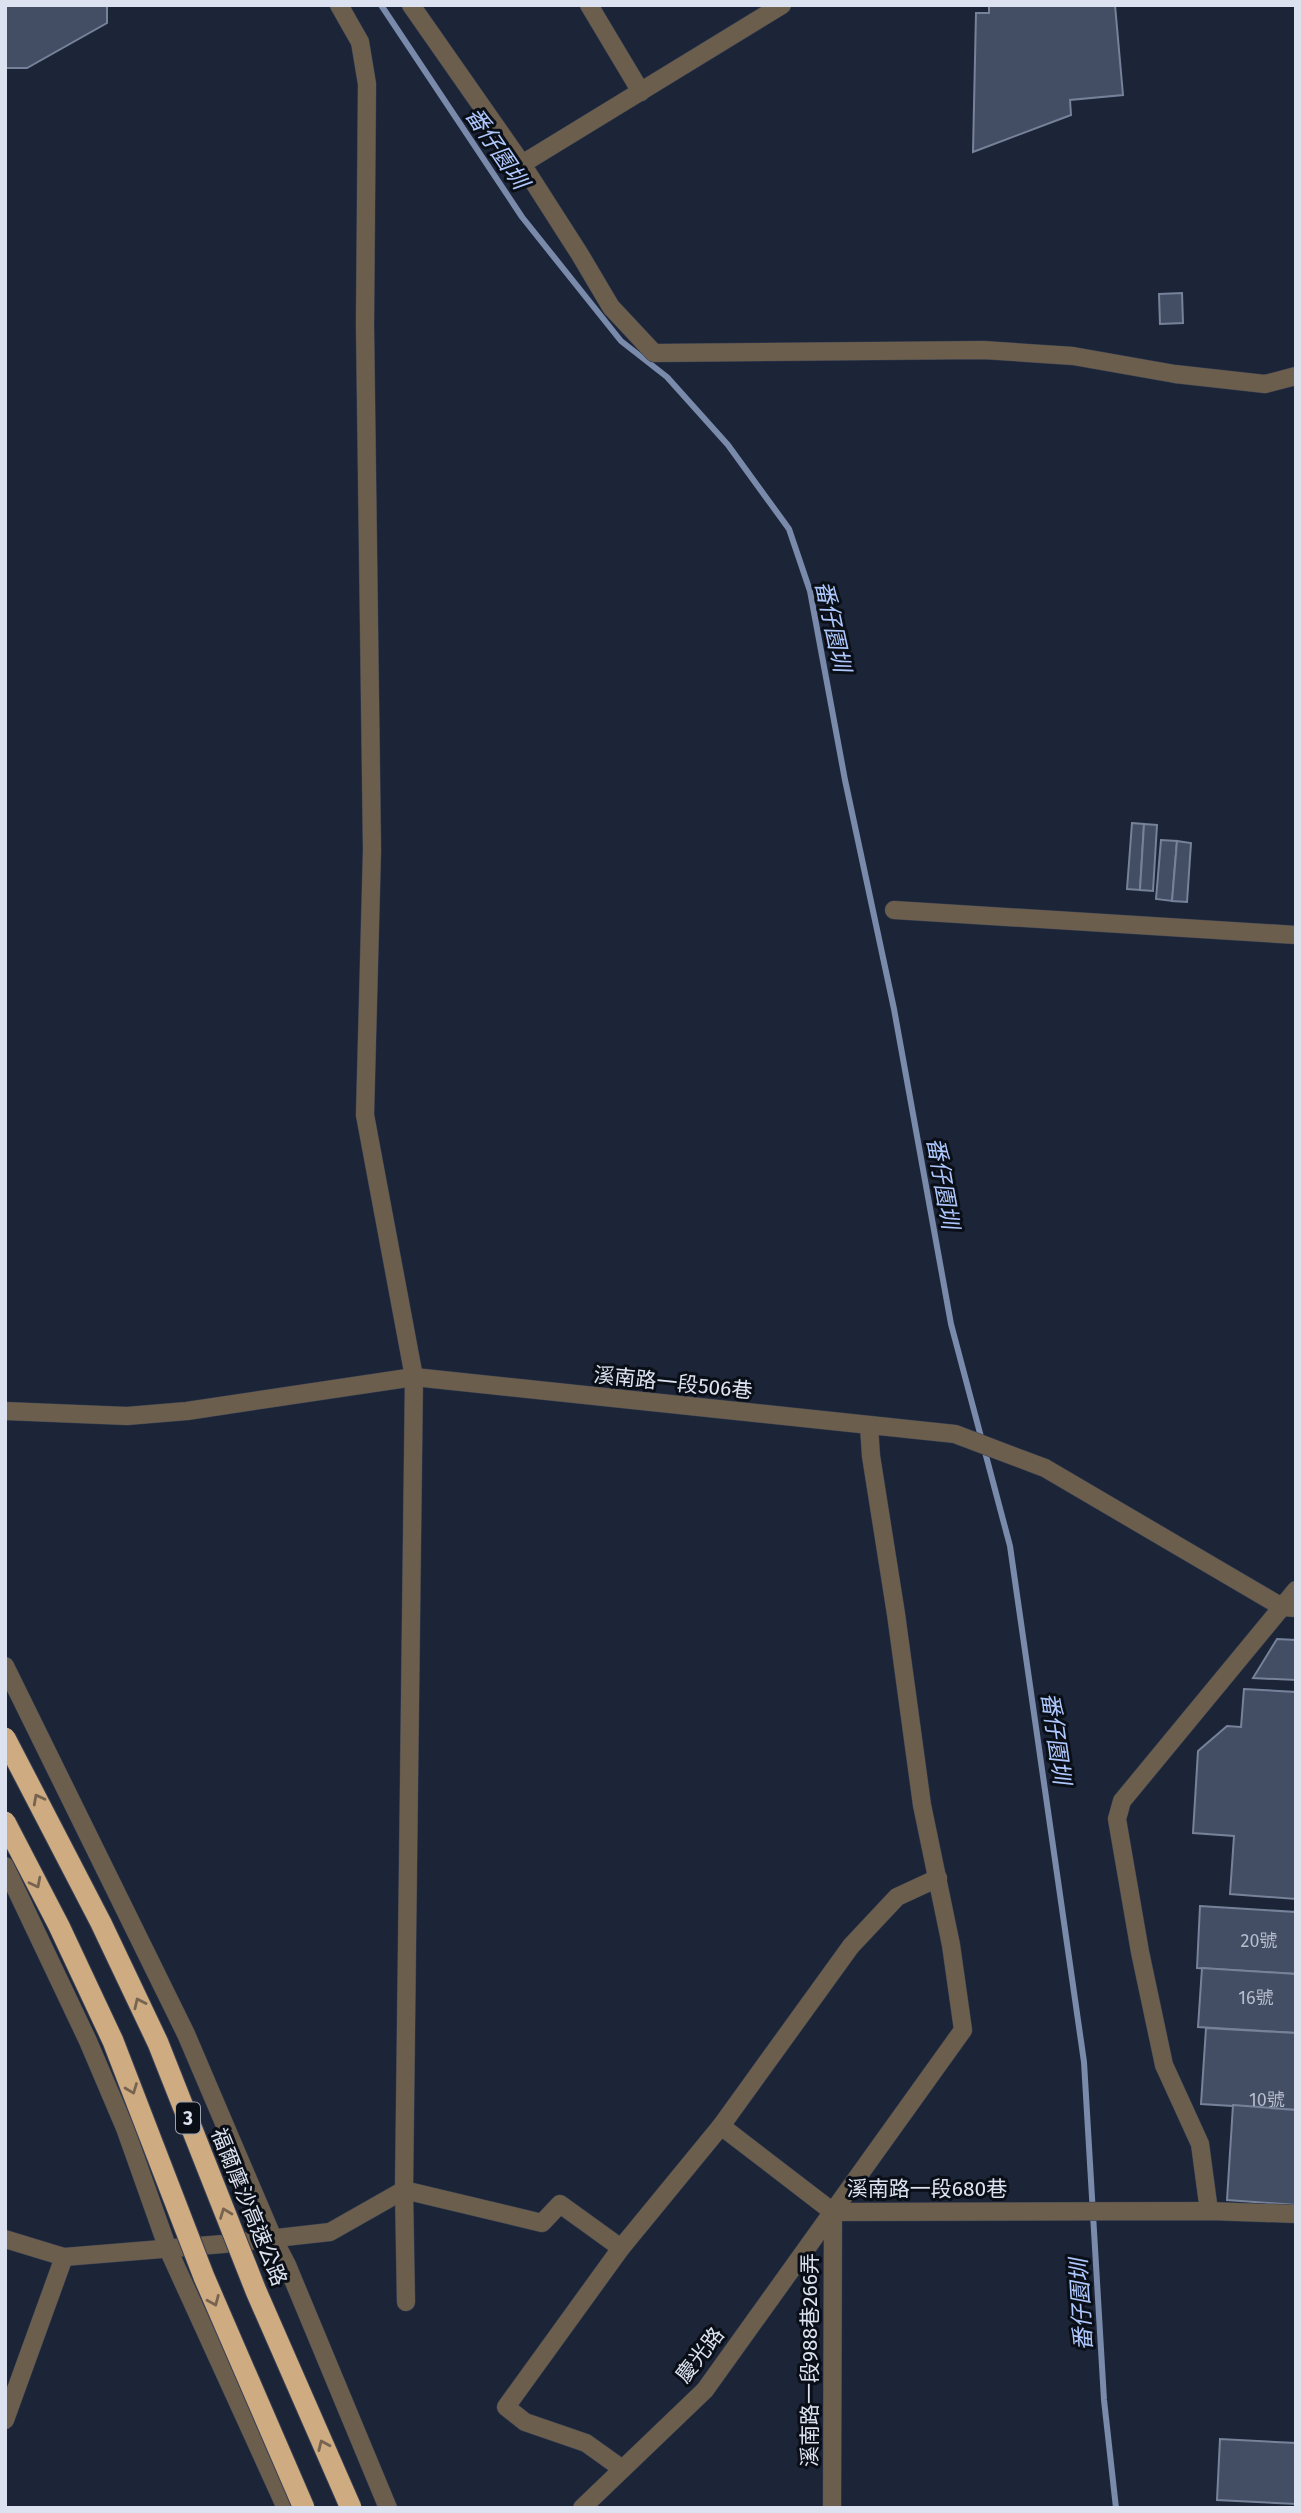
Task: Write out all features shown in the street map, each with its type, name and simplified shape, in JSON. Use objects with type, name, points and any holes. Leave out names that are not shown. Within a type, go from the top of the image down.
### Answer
[{"type":"highway","name":"福爾摩沙高速公路","points":[[5,1738],[101,1923],[158,2043],[256,2291],[351,2508]]},
{"type":"highway","name":"3","points":[[5,1822],[113,2042],[204,2277],[304,2508]]},
{"type":"street","points":[[339,5],[360,42],[367,85],[365,325],[372,850],[365,1115],[414,1377],[404,2190],[406,2302]]},
{"type":"street","points":[[411,5],[522,164],[611,307],[654,353],[983,350],[1073,356],[1175,374],[1265,384],[1296,376]]},
{"type":"street","points":[[589,5],[641,92]]},
{"type":"street","points":[[522,164],[782,5]]},
{"type":"street","points":[[894,910],[1296,935]]},
{"type":"street","name":"溪南路一段506巷","points":[[5,1411],[127,1416],[414,1377],[955,1434],[1045,1468],[1289,1607]]},
{"type":"street","name":"慶光路","points":[[582,2508],[705,2390],[963,2030],[951,1945],[922,1805],[871,1456],[869,1426]]},
{"type":"street","points":[[1296,1590],[1289,1607],[1122,1801],[1117,1819],[1140,1952],[1164,2065],[1200,2144],[1209,2211],[1296,2214]]},
{"type":"street","points":[[5,1666],[186,2034],[273,2238],[293,2278],[388,2508]]},
{"type":"street","points":[[5,1866],[88,2041],[125,2127],[168,2249],[286,2508]]},
{"type":"street","points":[[621,2468],[586,2443],[525,2421],[506,2407],[621,2249],[721,2126],[851,1945],[897,1897],[938,1878]]},
{"type":"street","name":"溪南路一段680巷","points":[[721,2126],[833,2211],[1209,2211]]},
{"type":"street","points":[[5,2239],[64,2257],[330,2232],[404,2190],[542,2223],[560,2204],[621,2249]]},
{"type":"street","name":"溪南路一段988巷266弄","points":[[832,2508],[833,2211]]},
{"type":"street","points":[[5,2420],[64,2257]]},
{"type":"building","points":[[5,5],[107,5],[107,23],[27,68],[5,68]]},
{"type":"building","points":[[989,5],[1115,5],[1123,95],[1070,100],[1071,115],[973,152],[976,13],[989,13]]},
{"type":"building","points":[[1182,293],[1183,323],[1160,324],[1159,294]]},
{"type":"building","points":[[1132,823],[1144,824],[1140,890],[1127,889]]},
{"type":"building","points":[[1144,824],[1157,825],[1153,891],[1140,890]]},
{"type":"building","points":[[1161,840],[1177,841],[1172,901],[1156,899]]},
{"type":"building","points":[[1177,841],[1191,843],[1187,902],[1172,901]]},
{"type":"building","points":[[1277,1639],[1296,1640],[1296,1680],[1253,1678]]},
{"type":"building","points":[[1244,1689],[1296,1692],[1296,1899],[1230,1894],[1234,1836],[1193,1833],[1198,1751],[1227,1726],[1241,1727]]},
{"type":"building","points":[[1200,1906],[1296,1912],[1296,1974],[1197,1968]]},
{"type":"building","points":[[1202,1968],[1296,1974],[1296,2033],[1198,2027]]},
{"type":"building","points":[[1206,2028],[1296,2033],[1296,2110],[1201,2104]]},
{"type":"building","points":[[1233,2105],[1296,2110],[1296,2205],[1227,2200]]},
{"type":"building","points":[[1220,2439],[1296,2443],[1296,2504],[1217,2500]]},
{"type":"waterway","name":"番仔園圳","points":[[381,5],[522,217],[621,341],[667,377],[728,445],[789,529],[810,591],[845,780],[894,1009],[951,1324],[1010,1546],[1084,2062],[1104,2400],[1116,2508]]}]
